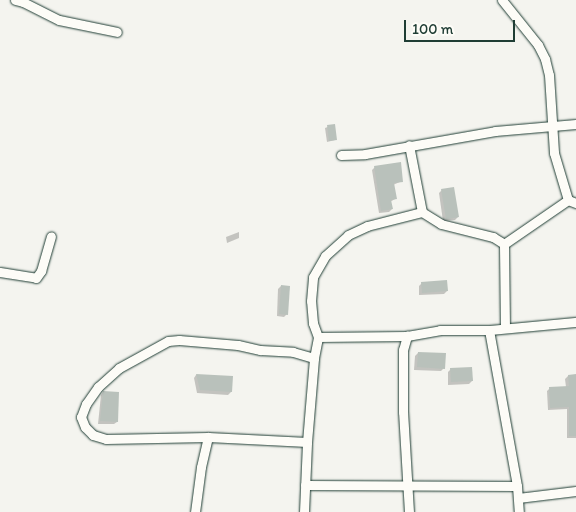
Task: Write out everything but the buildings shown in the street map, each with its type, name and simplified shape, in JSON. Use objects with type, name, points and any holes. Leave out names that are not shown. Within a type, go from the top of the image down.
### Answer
[{"type":"street","points":[[15,0],[59,20],[117,32]]},
{"type":"street","points":[[502,0],[538,45],[545,59],[548,75],[550,125],[559,174],[572,202],[504,244]]},
{"type":"street","points":[[341,155],[364,154],[409,145],[550,125],[576,124]]},
{"type":"street","points":[[409,145],[422,212]]},
{"type":"street","points":[[304,512],[307,442],[314,358],[318,337],[313,322],[311,301],[313,277],[325,256],[348,235],[367,226],[422,212],[441,224],[493,236],[504,244]]},
{"type":"street","points":[[0,272],[36,278],[41,271],[51,236]]},
{"type":"street","points":[[504,244],[505,328]]},
{"type":"street","points":[[318,337],[407,336],[440,330],[488,330],[576,322]]},
{"type":"street","points":[[488,330],[519,512]]},
{"type":"street","points":[[407,336],[403,350],[402,412],[409,512]]},
{"type":"street","points":[[307,442],[208,437],[106,439],[93,435],[85,427],[81,417],[86,404],[98,387],[119,368],[168,341],[179,340],[238,345],[260,350],[285,351],[314,358]]},
{"type":"street","points":[[195,512],[201,467],[208,437]]},
{"type":"street","points":[[306,484],[516,486]]},
{"type":"street","points":[[518,498],[576,491]]}]
